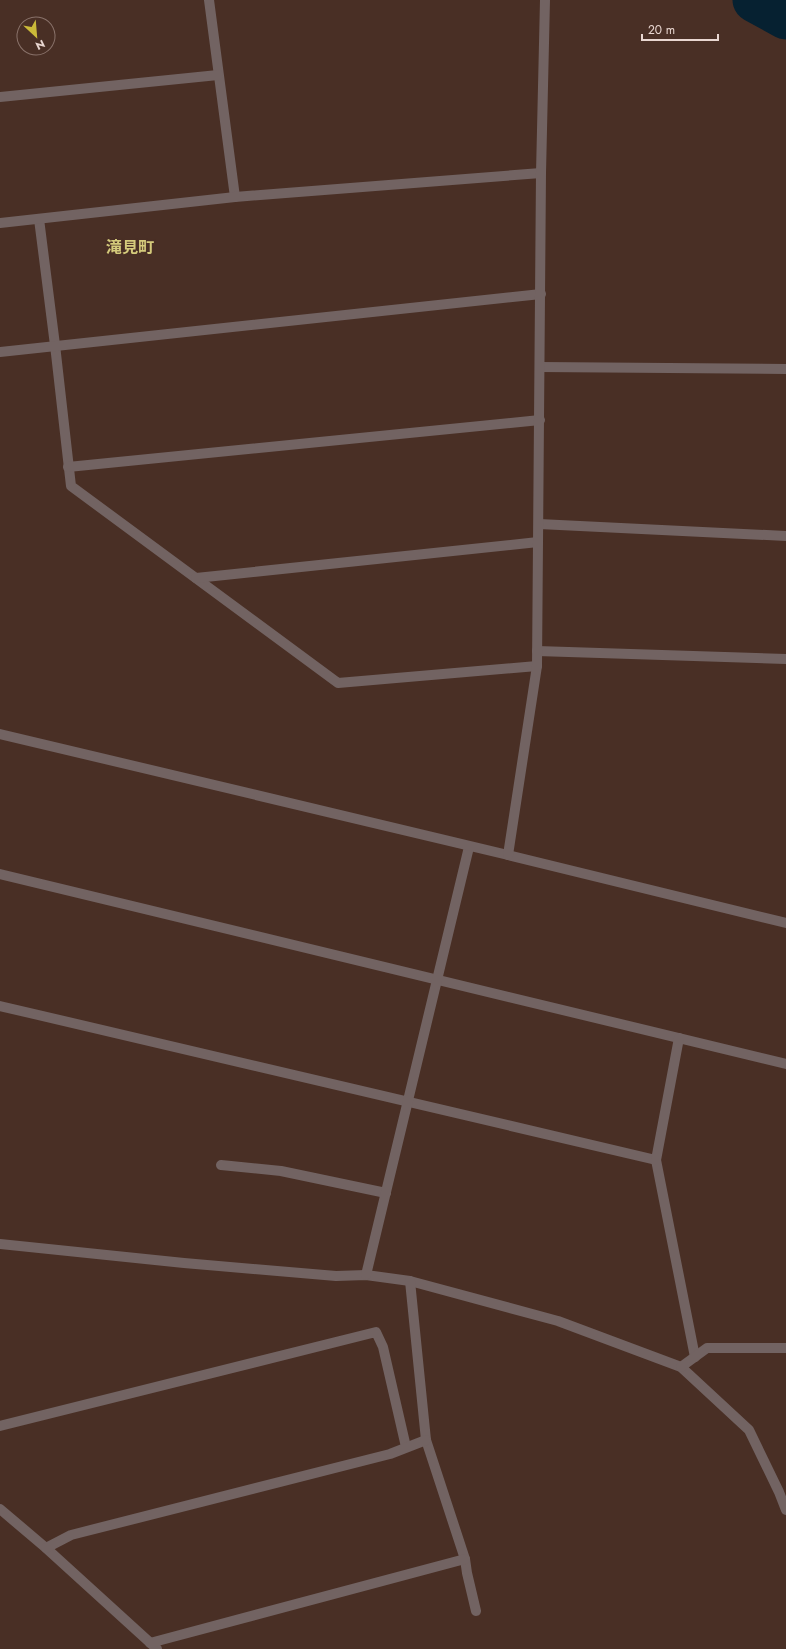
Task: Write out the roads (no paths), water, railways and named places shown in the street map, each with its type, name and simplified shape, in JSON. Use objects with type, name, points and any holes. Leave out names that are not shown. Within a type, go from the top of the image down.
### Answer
[{"type":"street","points":[[209,0],[235,198]]},
{"type":"street","points":[[508,855],[537,666],[541,173],[545,0]]},
{"type":"street","points":[[0,98],[218,75]]},
{"type":"street","points":[[0,223],[235,198],[541,173]]},
{"type":"street","points":[[38,219],[56,345],[70,486],[338,683],[537,666]]},
{"type":"street","points":[[0,352],[541,294]]},
{"type":"street","points":[[540,367],[786,369]]},
{"type":"street","points":[[68,467],[540,420]]},
{"type":"street","points":[[539,524],[786,536]]},
{"type":"street","points":[[196,578],[538,542]]},
{"type":"street","points":[[537,651],[786,659]]},
{"type":"street","points":[[0,734],[786,923]]},
{"type":"street","points":[[366,1275],[469,847]]},
{"type":"street","points":[[0,874],[786,1064]]},
{"type":"street","points":[[0,1006],[656,1160]]},
{"type":"street","points":[[679,1038],[656,1160],[695,1356]]},
{"type":"street","points":[[221,1165],[281,1171],[386,1193]]},
{"type":"street","points":[[0,1244],[184,1263],[336,1276],[366,1275],[410,1281],[558,1321],[681,1367],[749,1430],[779,1492],[786,1510]]},
{"type":"street","points":[[410,1281],[426,1440],[465,1559],[476,1611]]},
{"type":"street","points":[[0,1426],[376,1332],[383,1347],[406,1447]]},
{"type":"street","points":[[681,1367],[707,1348],[786,1348]]},
{"type":"street","points":[[46,1548],[71,1535],[390,1454],[426,1440]]},
{"type":"street","points":[[2,1514],[46,1548],[153,1646],[465,1559]]},
{"type":"waterway","points":[[755,0],[786,17]]},
{"type":"district","name":"滝見町","points":[[130,247]]}]
